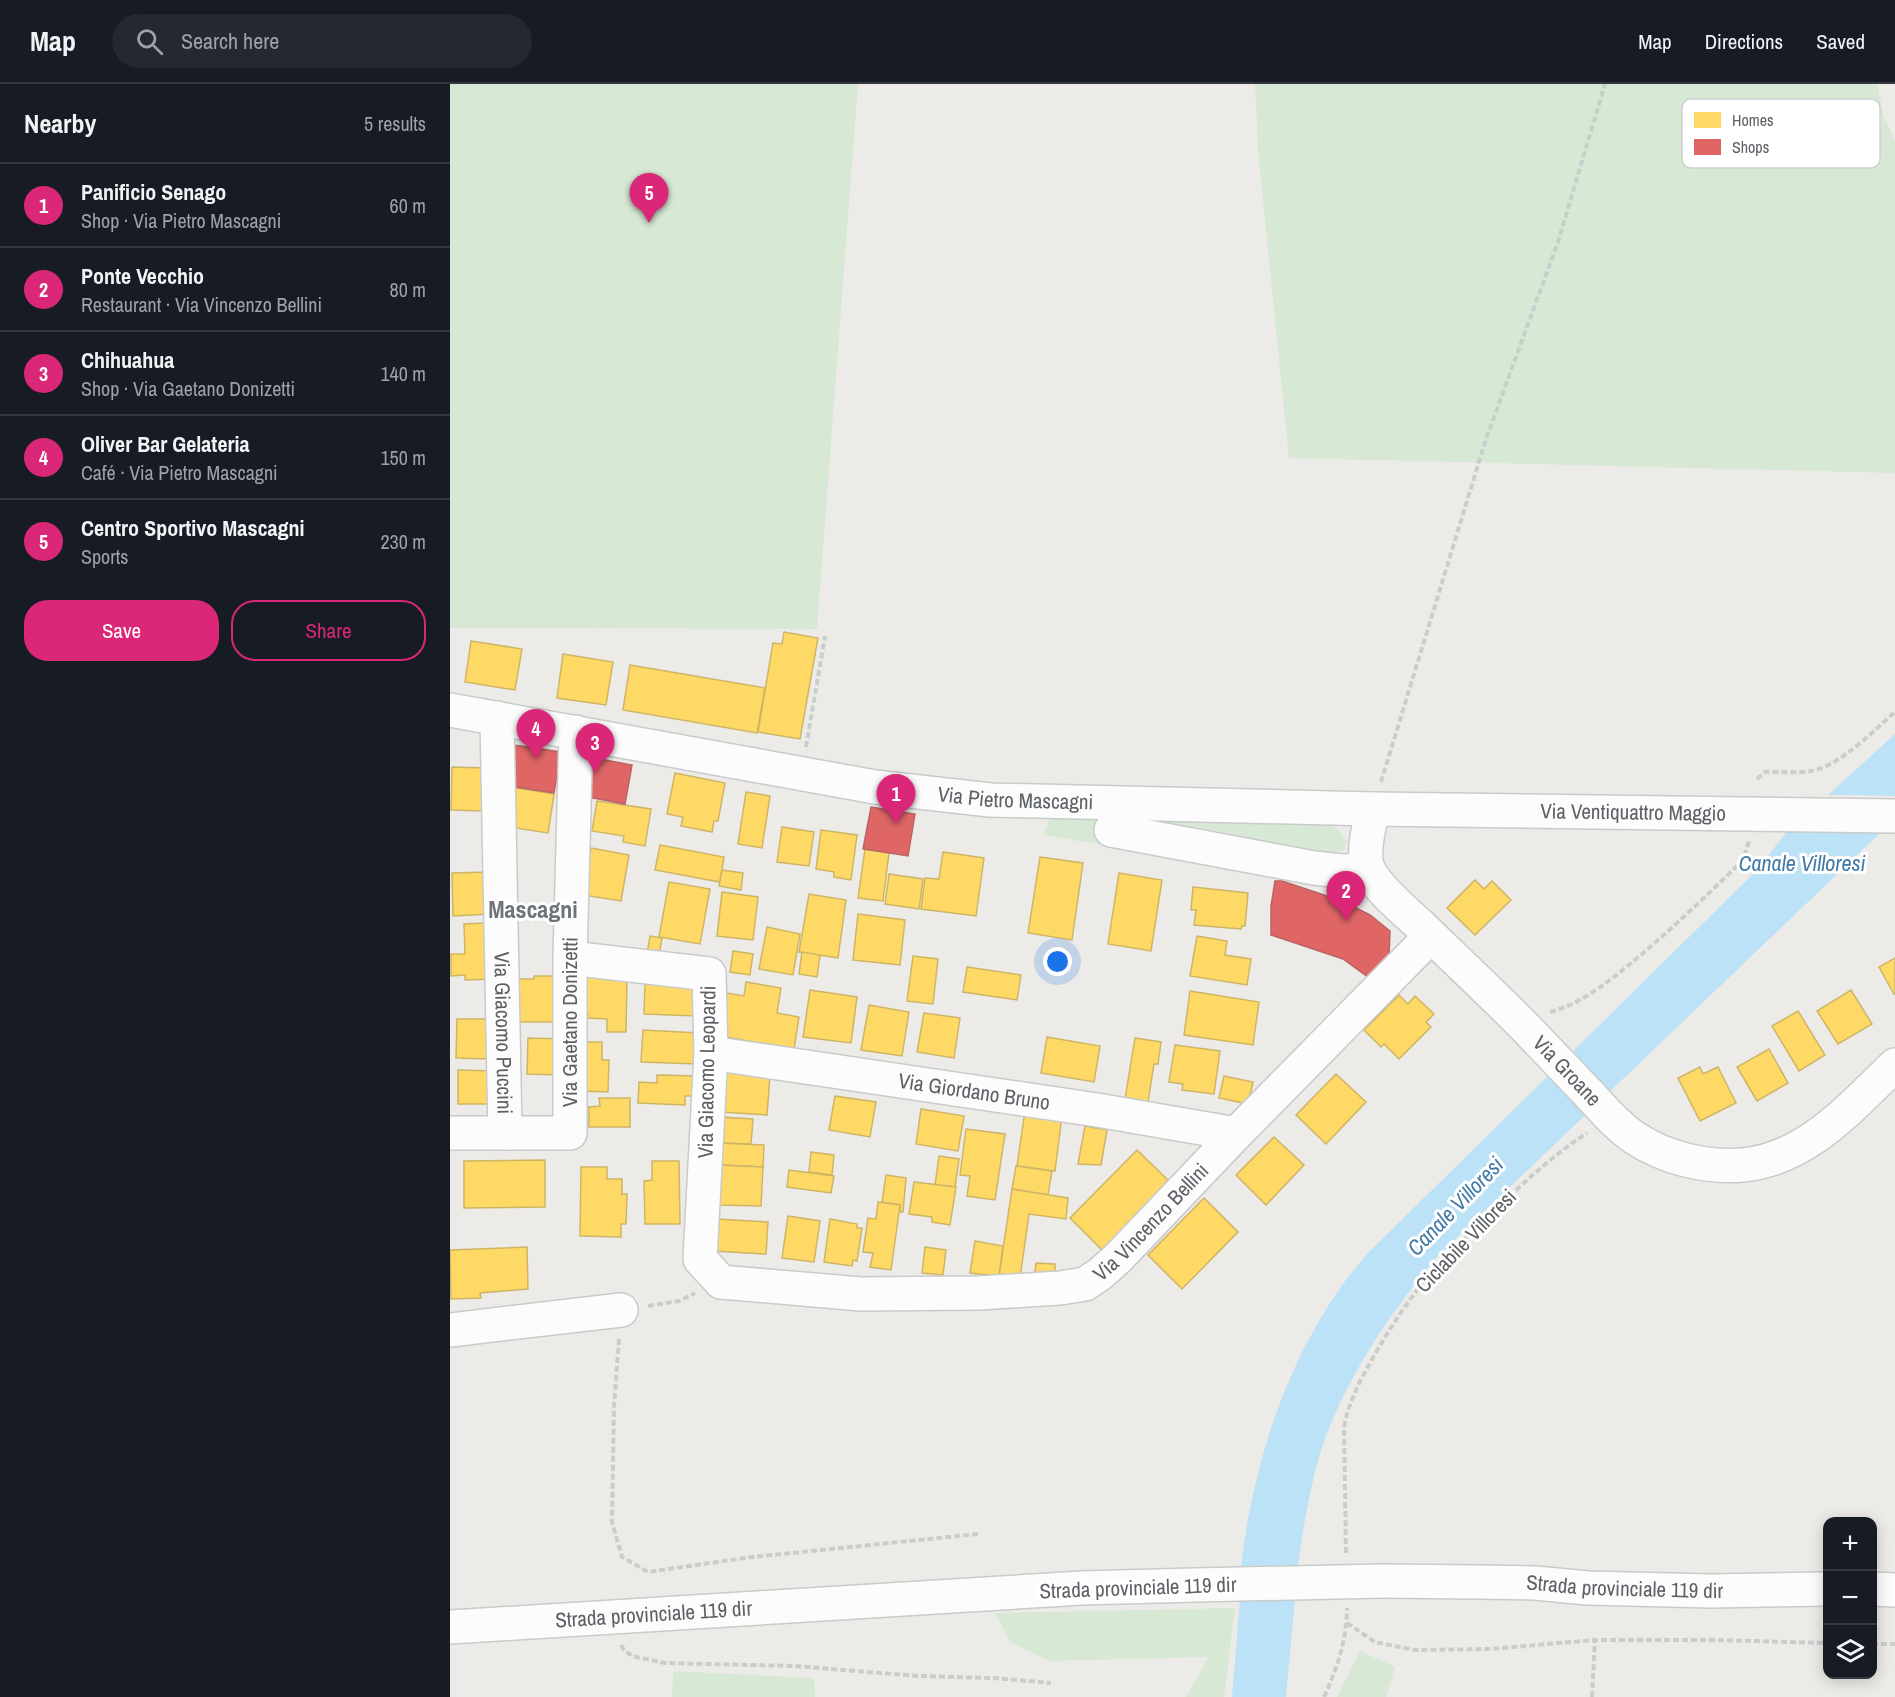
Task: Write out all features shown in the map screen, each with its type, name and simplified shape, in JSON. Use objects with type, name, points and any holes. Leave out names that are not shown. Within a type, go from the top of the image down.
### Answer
[{"type":"street","name":"Via Pietro Mascagni","points":[[450,710],[875,787],[990,800],[1373,809]]},
{"type":"street","name":"Via Giacomo Puccini","points":[[497,718],[505,1133]]},
{"type":"street","name":"Via Gaetano Donizetti","points":[[505,1133],[570,1133],[570,958],[576,732]]},
{"type":"street","name":"Via Ventiquattro Maggio","points":[[1373,809],[1895,816]]},
{"type":"street","points":[[1111,830],[1314,868],[1341,872],[1369,870],[1366,842],[1373,809]]},
{"type":"street","name":"Via Groane","points":[[1369,870],[1390,897],[1530,1033],[1611,1118],[1635,1138],[1664,1153],[1688,1161],[1717,1165],[1743,1165],[1766,1161],[1792,1151],[1815,1138],[1895,1065]]},
{"type":"street","name":"Via Vincenzo Bellini","points":[[715,1276],[861,1294],[979,1293],[1060,1288],[1085,1284],[1100,1275],[1118,1258],[1236,1134],[1431,936]]},
{"type":"street","name":"Via Giacomo Leopardi","points":[[570,958],[709,974],[711,1053],[700,1259],[715,1276]]},
{"type":"street","name":"Via Giordano Bruno","points":[[711,1053],[1097,1110],[1236,1134]]},
{"type":"street","points":[[450,1133],[505,1133]]},
{"type":"street","points":[[450,1330],[621,1311]]},
{"type":"street","name":"Strada provinciale 119 dir","points":[[450,1627],[1082,1588],[1382,1581],[1535,1583],[1588,1588],[1711,1591],[1823,1589]]},
{"type":"street","points":[[1877,1589],[1895,1590]]},
{"type":"path","points":[[1373,809],[1486,439],[1558,242],[1605,84]]},
{"type":"path","points":[[801,774],[825,636]]},
{"type":"path","points":[[1757,779],[1765,772],[1814,771],[1842,756],[1895,712]]},
{"type":"path","points":[[1530,1033],[1542,1014],[1577,1002],[1629,964],[1668,931],[1737,866],[1744,856],[1749,840]]},
{"type":"path","name":"Ciclabile Villoresi","points":[[1344,1428],[1347,1411],[1377,1351],[1416,1292],[1439,1264],[1522,1184],[1554,1157],[1611,1118]]},
{"type":"path","points":[[715,1276],[679,1301],[621,1311],[614,1407],[612,1522],[622,1557],[648,1572],[752,1557],[978,1534]]},
{"type":"path","points":[[607,1617],[624,1650],[632,1656],[665,1663],[795,1666],[917,1676],[993,1678],[1051,1683]]},
{"type":"path","points":[[1347,1623],[1375,1642],[1415,1650],[1490,1649],[1595,1640],[1823,1643]]},
{"type":"path","points":[[1592,1697],[1595,1640]]},
{"type":"path","points":[[1877,1644],[1895,1644]]},
{"type":"green space","points":[[450,84],[858,84],[817,629],[450,628]]},
{"type":"green space","points":[[1255,84],[1877,84],[1884,117],[1895,140],[1895,473],[1289,458],[1258,150]]},
{"type":"green space","points":[[1055,818],[1327,823],[1336,828],[1347,842],[1342,851],[1330,853],[1195,827],[1112,824],[1106,832],[1102,845],[1044,835],[1049,820]]},
{"type":"green space","points":[[1235,1608],[1224,1697],[1186,1697],[1209,1657],[1050,1661],[1011,1643],[995,1613]]},
{"type":"green space","points":[[1360,1651],[1395,1667],[1386,1697],[1337,1697]]},
{"type":"green space","points":[[673,1671],[814,1678],[815,1697],[672,1697]]},
{"type":"water","name":"Canale Villoresi","points":[[1895,734],[1895,796],[1828,795]]},
{"type":"water","name":"Canale Villoresi","points":[[1787,831],[1880,833],[1437,1257],[1384,1326],[1340,1403],[1328,1430],[1315,1470],[1298,1565],[1241,1566],[1254,1492],[1274,1421],[1302,1352],[1343,1283],[1369,1252],[1759,868]]},
{"type":"water","points":[[1295,1599],[1286,1697],[1232,1697],[1240,1600]]},
{"type":"pier","points":[[1828,795],[1895,796],[1895,799],[1828,798],[1826,797]]},
{"type":"building: Homes","points":[[784,632],[818,638],[800,739],[758,732],[773,643],[782,644]]},
{"type":"building: Homes","points":[[471,641],[522,649],[515,690],[465,682]]},
{"type":"building: Homes","points":[[563,654],[613,662],[606,705],[557,698]]},
{"type":"building: Homes","points":[[630,665],[765,688],[757,733],[623,710]]},
{"type":"building: Homes","points":[[452,767],[485,768],[484,811],[451,810]]},
{"type":"building: Homes","points":[[675,773],[725,783],[718,821],[714,821],[712,832],[681,826],[683,817],[667,814]]},
{"type":"building: Homes","points":[[511,787],[554,794],[548,833],[504,826]]},
{"type":"building: Homes","points":[[746,792],[770,796],[762,848],[738,844]]},
{"type":"building: Homes","points":[[597,801],[651,809],[645,846],[623,842],[624,836],[592,831]]},
{"type":"building: Homes","points":[[782,827],[814,832],[809,866],[777,862]]},
{"type":"building: Homes","points":[[821,830],[857,835],[851,880],[834,877],[834,872],[816,869]]},
{"type":"building: Homes","points":[[660,845],[724,857],[720,882],[655,870]]},
{"type":"building: Homes","points":[[591,848],[629,855],[621,901],[583,895]]},
{"type":"building: Homes","points":[[865,849],[889,853],[883,901],[858,898]]},
{"type":"building: Homes","points":[[943,852],[984,858],[976,916],[921,909],[925,878],[939,879]]},
{"type":"building: Homes","points":[[1040,857],[1083,863],[1072,940],[1028,933]]},
{"type":"building: Homes","points":[[722,870],[743,873],[741,890],[719,886]]},
{"type":"building: Homes","points":[[490,872],[491,914],[453,916],[452,873]]},
{"type":"building: Homes","points":[[1119,873],[1162,880],[1151,951],[1108,944]]},
{"type":"building: Homes","points":[[889,874],[923,879],[919,909],[885,904]]},
{"type":"building: Homes","points":[[1475,880],[1484,889],[1492,881],[1511,900],[1475,935],[1447,908]]},
{"type":"building: Homes","points":[[669,882],[710,889],[700,944],[659,937]]},
{"type":"building: Homes","points":[[1193,887],[1248,893],[1245,926],[1241,929],[1194,925],[1196,910],[1191,910]]},
{"type":"building: Homes","points":[[722,892],[758,897],[753,940],[717,936]]},
{"type":"building: Homes","points":[[809,894],[846,900],[838,958],[799,952]]},
{"type":"building: Homes","points":[[858,914],[905,920],[900,965],[853,960]]},
{"type":"building: Homes","points":[[485,923],[493,979],[465,980],[465,975],[451,976],[451,954],[465,954],[464,924]]},
{"type":"building: Homes","points":[[767,927],[800,934],[793,975],[759,969]]},
{"type":"building: Homes","points":[[650,936],[662,938],[659,955],[647,954]]},
{"type":"building: Homes","points":[[1197,936],[1227,941],[1225,955],[1251,959],[1247,985],[1190,976]]},
{"type":"building: Homes","points":[[733,951],[753,954],[750,975],[730,972]]},
{"type":"building: Homes","points":[[802,952],[820,955],[817,977],[799,974]]},
{"type":"building: Homes","points":[[913,956],[938,959],[933,1004],[907,1001]]},
{"type":"building: Homes","points":[[1895,958],[1895,994],[1894,994],[1879,967]]},
{"type":"building: Homes","points":[[967,967],[1021,975],[1017,1000],[963,992]]},
{"type":"building: Homes","points":[[583,975],[627,976],[626,1032],[607,1032],[607,1019],[587,1018],[588,1014],[583,1013]]},
{"type":"building: Homes","points":[[534,976],[554,976],[554,1022],[518,1022],[514,979],[534,979]]},
{"type":"building: Homes","points":[[746,982],[781,988],[777,1013],[799,1017],[794,1049],[720,1036],[727,993],[744,996]]},
{"type":"building: Homes","points":[[645,983],[704,986],[696,1016],[644,1014]]},
{"type":"building: Homes","points":[[810,990],[857,997],[851,1043],[803,1037]]},
{"type":"building: Homes","points":[[1851,990],[1872,1024],[1838,1044],[1817,1011]]},
{"type":"building: Homes","points":[[1190,991],[1259,1002],[1253,1045],[1184,1035]]},
{"type":"building: Homes","points":[[1399,995],[1408,1004],[1415,996],[1434,1014],[1426,1022],[1431,1027],[1399,1059],[1384,1044],[1381,1047],[1364,1030]]},
{"type":"building: Homes","points":[[869,1005],[909,1012],[902,1056],[861,1050]]},
{"type":"building: Homes","points":[[1798,1011],[1825,1055],[1799,1071],[1772,1026]]},
{"type":"building: Homes","points":[[924,1013],[960,1018],[954,1058],[917,1052]]},
{"type":"building: Homes","points":[[457,1019],[491,1019],[491,1059],[456,1058]]},
{"type":"building: Homes","points":[[643,1030],[699,1033],[697,1064],[641,1062]]},
{"type":"building: Homes","points":[[1047,1037],[1100,1046],[1094,1082],[1041,1073]]},
{"type":"building: Homes","points":[[528,1038],[563,1039],[562,1075],[527,1074]]},
{"type":"building: Homes","points":[[1135,1038],[1161,1042],[1158,1064],[1154,1064],[1148,1102],[1125,1099]]},
{"type":"building: Homes","points":[[583,1042],[602,1042],[602,1060],[609,1060],[608,1092],[582,1091]]},
{"type":"building: Homes","points":[[1175,1045],[1220,1051],[1214,1094],[1182,1090],[1183,1084],[1169,1082]]},
{"type":"building: Homes","points":[[1769,1049],[1788,1083],[1757,1101],[1737,1067]]},
{"type":"building: Homes","points":[[1700,1067],[1703,1074],[1718,1067],[1736,1103],[1700,1121],[1678,1078]]},
{"type":"building: Homes","points":[[458,1070],[493,1071],[493,1104],[458,1104]]},
{"type":"building: Homes","points":[[724,1072],[770,1075],[767,1115],[721,1112]]},
{"type":"building: Homes","points":[[1336,1074],[1366,1102],[1326,1144],[1296,1115]]},
{"type":"building: Homes","points":[[657,1075],[699,1076],[699,1096],[685,1096],[685,1105],[638,1103],[639,1082],[657,1083]]},
{"type":"building: Homes","points":[[1224,1076],[1253,1082],[1248,1104],[1219,1098]]},
{"type":"building: Homes","points":[[835,1096],[876,1102],[870,1137],[829,1130]]},
{"type":"building: Homes","points":[[599,1098],[630,1098],[630,1127],[589,1127],[589,1107],[600,1106]]},
{"type":"building: Homes","points":[[921,1109],[964,1116],[958,1151],[916,1144]]},
{"type":"building: Homes","points":[[1025,1111],[1062,1116],[1055,1171],[1017,1166]]},
{"type":"building: Homes","points":[[720,1117],[753,1119],[751,1144],[719,1143]]},
{"type":"building: Homes","points":[[1085,1126],[1107,1130],[1101,1165],[1078,1164]]},
{"type":"building: Homes","points":[[966,1129],[1005,1134],[995,1200],[967,1196],[970,1176],[960,1175]]},
{"type":"building: Homes","points":[[1274,1137],[1304,1165],[1266,1205],[1236,1175]]},
{"type":"building: Homes","points":[[719,1143],[764,1145],[763,1167],[720,1165]]},
{"type":"building: Homes","points":[[1137,1150],[1172,1184],[1104,1252],[1070,1218]]},
{"type":"building: Homes","points":[[811,1152],[834,1155],[832,1175],[809,1172]]},
{"type":"building: Homes","points":[[939,1156],[959,1159],[955,1187],[935,1185]]},
{"type":"building: Homes","points":[[545,1160],[545,1207],[464,1208],[464,1161]]},
{"type":"building: Homes","points":[[652,1161],[679,1161],[680,1224],[645,1224],[644,1181],[652,1180]]},
{"type":"building: Homes","points":[[720,1165],[763,1167],[761,1206],[719,1205]]},
{"type":"building: Homes","points":[[1016,1166],[1052,1171],[1048,1195],[1012,1189]]},
{"type":"building: Homes","points":[[581,1167],[607,1167],[607,1179],[622,1179],[622,1194],[627,1194],[626,1224],[621,1224],[621,1237],[580,1236]]},
{"type":"building: Homes","points":[[789,1170],[834,1176],[831,1193],[787,1187]]},
{"type":"building: Homes","points":[[886,1175],[906,1178],[903,1212],[900,1212],[900,1205],[882,1202]]},
{"type":"building: Homes","points":[[914,1182],[956,1187],[950,1225],[932,1222],[932,1217],[909,1214]]},
{"type":"building: Homes","points":[[1012,1189],[1068,1198],[1066,1219],[1029,1214],[1020,1278],[999,1276]]},
{"type":"building: Homes","points":[[1204,1198],[1238,1232],[1182,1289],[1148,1255]]},
{"type":"building: Homes","points":[[878,1202],[900,1205],[891,1270],[870,1267],[873,1253],[863,1252],[868,1218],[876,1219]]},
{"type":"building: Homes","points":[[788,1216],[820,1221],[814,1262],[782,1258]]},
{"type":"building: Homes","points":[[716,1219],[768,1222],[766,1254],[714,1251]]},
{"type":"building: Homes","points":[[830,1219],[857,1224],[857,1228],[862,1228],[857,1261],[853,1260],[852,1266],[824,1262]]},
{"type":"building: Homes","points":[[975,1241],[1003,1246],[999,1276],[970,1273]]},
{"type":"building: Homes","points":[[527,1247],[528,1289],[480,1293],[481,1298],[451,1299],[450,1250]]},
{"type":"building: Homes","points":[[925,1247],[946,1250],[943,1275],[922,1273]]},
{"type":"building: Homes","points":[[1036,1263],[1055,1264],[1055,1274],[1035,1273]]},
{"type":"building: Shops","points":[[514,745],[561,752],[554,793],[508,786]]},
{"type":"building: Shops","points":[[589,757],[632,765],[625,804],[582,796]]},
{"type":"building: Shops","points":[[871,807],[915,814],[908,856],[863,849]]},
{"type":"building: Shops","points":[[1275,881],[1282,881],[1342,901],[1370,915],[1390,931],[1389,957],[1368,977],[1343,959],[1271,935],[1271,906]]},
{"type":"place","name":"Centro Sportivo Mascagni","points":[[649,223]]},
{"type":"place","name":"Oliver Bar Gelateria","points":[[536,759]]},
{"type":"place","name":"Chihuahua","points":[[595,773]]},
{"type":"place","name":"Panificio Senago","points":[[896,824]]},
{"type":"place","name":"Ponte Vecchio","points":[[1346,921]]},
{"type":"district","name":"Mascagni","points":[[533,910]]}]
